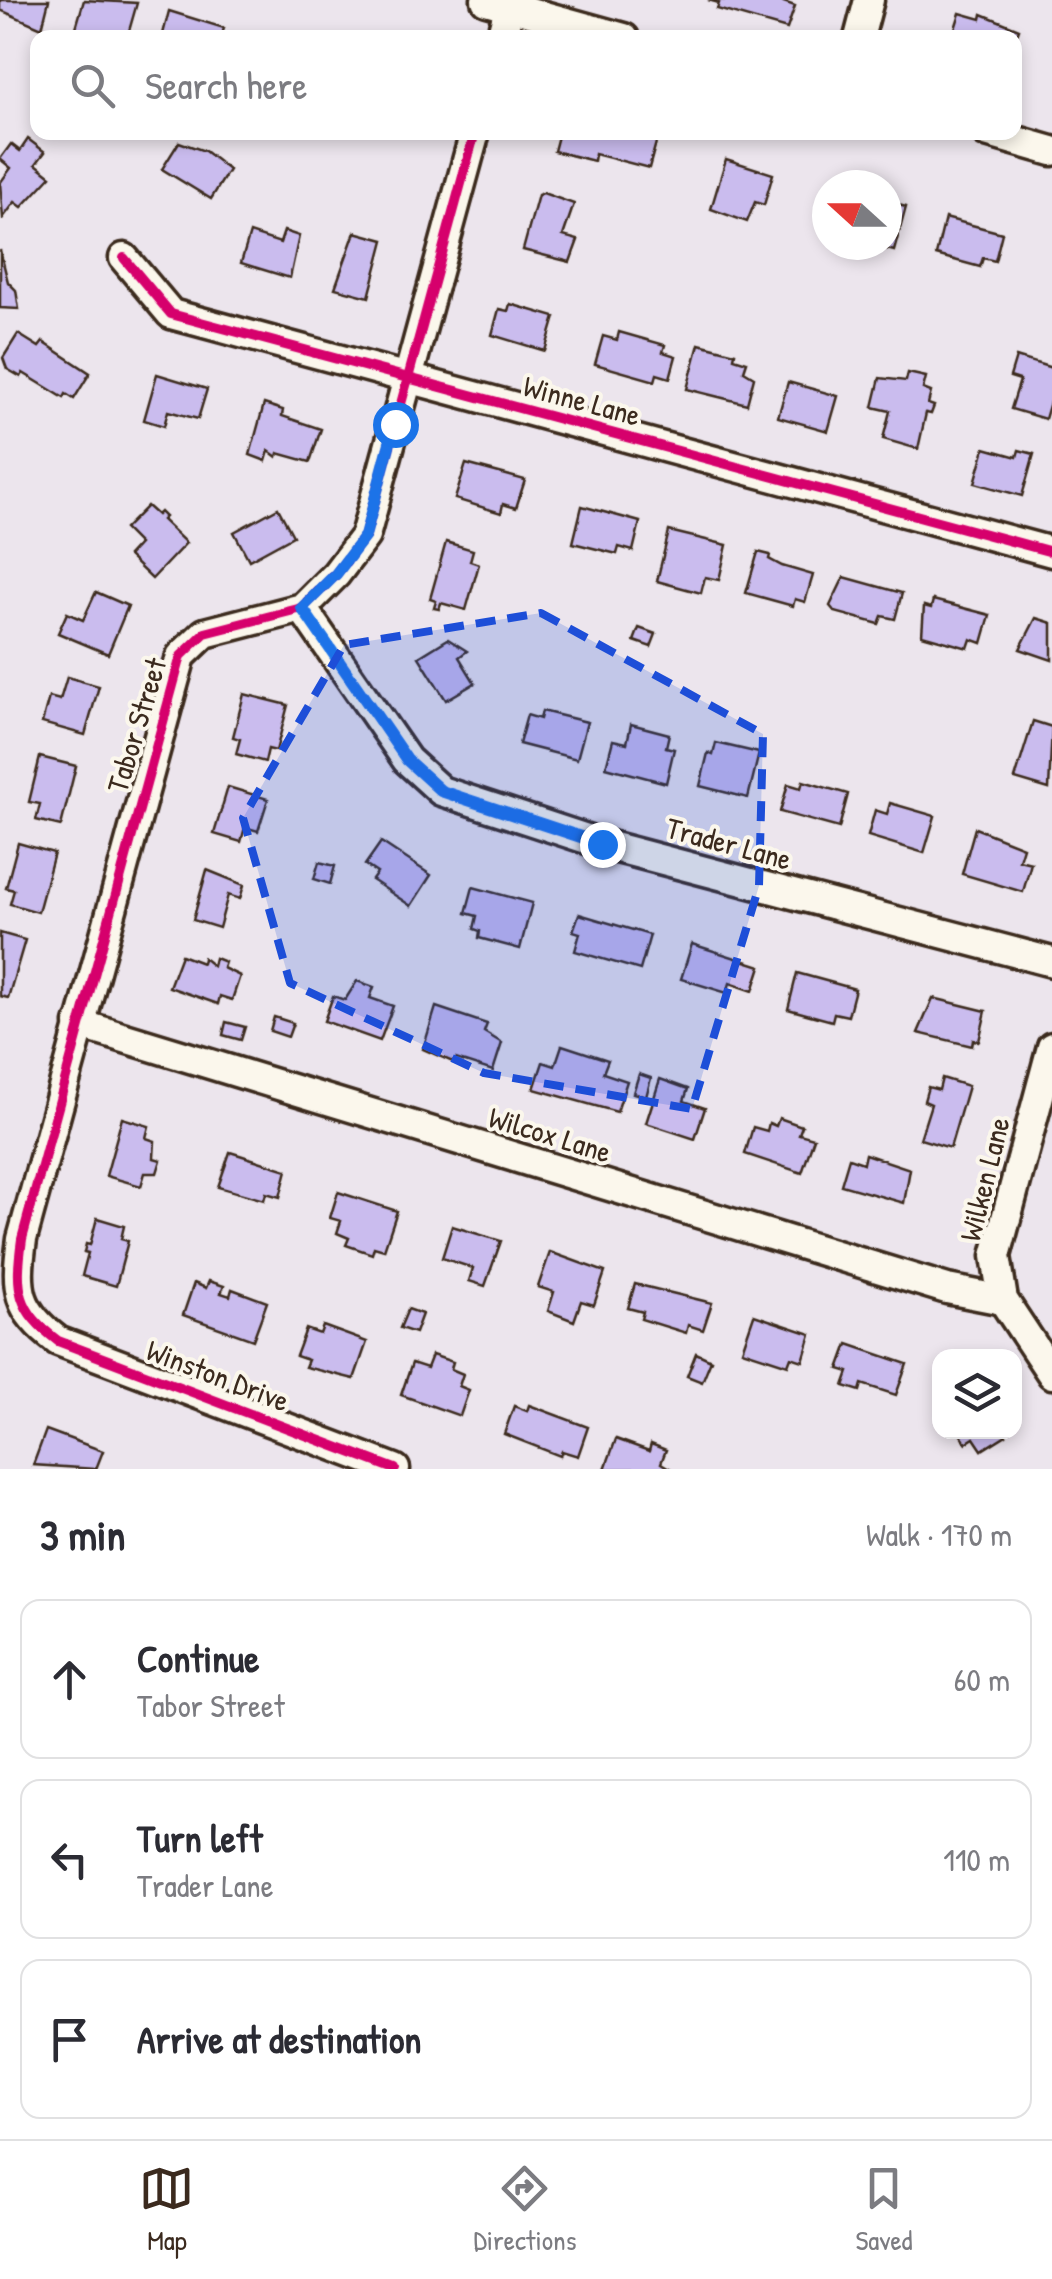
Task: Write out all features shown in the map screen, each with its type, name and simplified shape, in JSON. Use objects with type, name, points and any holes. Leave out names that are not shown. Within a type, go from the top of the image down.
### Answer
[{"type":"street","points":[[861,30],[869,0]]},
{"type":"street","points":[[501,30],[502,2],[597,30]]},
{"type":"street","points":[[302,608],[336,574],[365,536],[473,140]]},
{"type":"street","points":[[1014,140],[1052,151]]},
{"type":"street","name":"Winne Lane","points":[[124,258],[171,314],[1052,552]]},
{"type":"street","name":"Trader Lane","points":[[302,608],[407,760],[441,791],[602,844],[1052,962]]},
{"type":"street","name":"Tabor Street","points":[[27,1318],[17,1276],[22,1239],[181,656],[205,633],[302,608]]},
{"type":"street","name":"Wilcox Lane","points":[[80,1024],[948,1289],[1004,1300]]},
{"type":"street","name":"Wilken Lane","points":[[1052,1048],[996,1256],[1004,1300],[1052,1374]]},
{"type":"street","name":"Winston Drive","points":[[27,1318],[58,1341],[396,1469]]},
{"type":"highlighted area","points":[[541,613],[763,734],[759,886],[692,1109],[484,1073],[290,983],[243,818],[344,645]]},
{"type":"building","points":[[0,0],[49,0],[42,28],[0,10]]},
{"type":"building","points":[[84,0],[137,3],[129,30],[75,30]]},
{"type":"building","points":[[708,0],[778,0],[795,6],[787,29],[717,9],[719,3]]},
{"type":"building","points":[[169,11],[224,28],[223,30],[164,30]]},
{"type":"building","points":[[960,13],[981,19],[982,14],[1019,29],[1019,30],[955,30]]},
{"type":"building","points":[[28,139],[45,152],[36,164],[51,176],[22,207],[15,202],[3,218],[0,183],[11,168],[0,159],[11,144],[20,151]]},
{"type":"building","points":[[557,140],[657,140],[649,168],[595,154],[594,161],[554,151]]},
{"type":"building","points":[[179,142],[205,151],[229,170],[211,199],[162,169]]},
{"type":"building","points":[[726,159],[773,174],[764,205],[755,202],[747,222],[711,209]]},
{"type":"building","points":[[543,193],[574,204],[563,236],[578,240],[570,262],[523,250],[538,195]]},
{"type":"building","points":[[945,218],[1002,233],[995,261],[983,258],[980,267],[936,255]]},
{"type":"building","points":[[284,231],[299,236],[290,278],[241,263],[250,233],[280,243]]},
{"type":"building","points":[[355,232],[384,240],[369,297],[335,288]]},
{"type":"building","points":[[0,250],[8,282],[16,290],[19,309],[0,308]]},
{"type":"building","points":[[510,304],[555,317],[545,351],[492,335],[499,309],[508,311]]},
{"type":"building","points":[[619,332],[665,345],[663,352],[676,356],[670,378],[657,374],[655,381],[595,364],[603,336],[617,340]]},
{"type":"building","points":[[18,334],[39,347],[43,342],[90,373],[74,399],[66,394],[64,398],[23,373],[21,377],[7,369],[3,358]]},
{"type":"building","points":[[699,344],[735,353],[734,358],[747,362],[744,371],[754,377],[747,404],[687,389]]},
{"type":"building","points":[[1016,357],[1052,368],[1052,395],[1045,419],[1011,409],[1020,380],[1010,377]]},
{"type":"building","points":[[908,373],[926,377],[923,389],[931,392],[928,404],[934,406],[931,414],[926,413],[918,449],[883,439],[890,411],[873,407],[880,378],[906,381]]},
{"type":"building","points":[[157,374],[207,389],[198,419],[168,411],[164,426],[144,420]]},
{"type":"building","points":[[788,382],[838,396],[828,431],[778,417]]},
{"type":"building","points":[[264,404],[283,410],[282,416],[321,429],[310,462],[278,453],[277,457],[269,451],[266,461],[250,455]]},
{"type":"building","points":[[985,448],[1017,457],[1019,450],[1034,454],[1022,496],[975,483]]},
{"type":"building","points":[[466,464],[525,480],[516,508],[503,504],[501,513],[455,499]]},
{"type":"building","points":[[147,506],[157,515],[160,512],[165,517],[162,520],[186,543],[152,579],[128,556],[139,544],[124,529]]},
{"type":"building","points":[[582,506],[640,522],[633,551],[619,547],[617,554],[573,543]]},
{"type":"building","points":[[278,508],[293,536],[249,560],[234,532]]},
{"type":"building","points":[[669,531],[727,545],[719,580],[705,577],[701,593],[657,581]]},
{"type":"building","points":[[446,542],[473,550],[470,561],[479,564],[466,610],[441,603],[439,609],[434,608],[436,601],[430,599]]},
{"type":"building","points":[[758,552],[770,555],[769,559],[782,566],[813,575],[805,602],[795,599],[793,606],[746,593]]},
{"type":"building","points":[[844,577],[902,593],[895,619],[882,616],[879,624],[835,612],[830,606]]},
{"type":"building","points":[[96,592],[128,606],[108,654],[58,633],[67,613],[83,620]]},
{"type":"building","points":[[933,600],[990,615],[982,643],[971,639],[968,648],[922,635],[924,606],[931,608]]},
{"type":"building","points":[[1036,618],[1052,623],[1052,660],[1020,649]]},
{"type":"building","points":[[639,628],[656,634],[651,647],[634,641]]},
{"type":"building","points":[[448,639],[467,651],[459,657],[475,683],[446,700],[419,657]]},
{"type":"building","points":[[67,677],[99,686],[85,735],[42,723],[49,697],[60,700]]},
{"type":"building","points":[[244,694],[288,705],[276,751],[268,749],[265,762],[236,754],[240,739],[233,737]]},
{"type":"building","points":[[542,711],[587,722],[577,759],[519,744],[527,715],[540,719]]},
{"type":"building","points":[[1033,721],[1052,727],[1049,789],[1015,779]]},
{"type":"building","points":[[631,724],[669,734],[666,747],[674,749],[666,783],[606,767],[613,740],[627,743]]},
{"type":"building","points":[[716,743],[759,753],[748,798],[700,786],[708,753],[713,755]]},
{"type":"building","points":[[40,757],[76,766],[61,826],[36,820],[40,804],[29,802]]},
{"type":"building","points":[[803,781],[848,794],[839,828],[780,812],[788,784],[801,788]]},
{"type":"building","points":[[228,787],[268,799],[258,831],[245,827],[241,842],[214,834]]},
{"type":"building","points":[[890,803],[935,816],[924,853],[868,836],[875,810],[887,814]]},
{"type":"building","points":[[975,828],[1023,847],[1019,860],[1031,863],[1023,892],[962,874]]},
{"type":"building","points":[[381,842],[431,875],[411,906],[372,880],[377,873],[365,865]]},
{"type":"building","points":[[18,843],[54,853],[38,912],[10,904],[14,890],[6,888]]},
{"type":"building","points":[[319,862],[335,866],[330,884],[314,879]]},
{"type":"building","points":[[207,870],[244,885],[240,899],[228,895],[219,928],[193,920]]},
{"type":"building","points":[[473,887],[532,903],[520,949],[479,938],[480,931],[474,929],[477,916],[466,913]]},
{"type":"building","points":[[579,914],[650,935],[640,970],[575,951],[580,933],[573,931]]},
{"type":"building","points":[[0,933],[25,940],[8,998],[0,996]]},
{"type":"building","points":[[692,944],[761,966],[753,991],[730,983],[727,993],[681,979]]},
{"type":"building","points":[[181,955],[202,963],[203,958],[213,966],[215,958],[225,962],[223,968],[240,976],[232,1000],[220,996],[218,1004],[169,987]]},
{"type":"building","points":[[797,973],[855,989],[848,1016],[834,1013],[832,1021],[788,1009]]},
{"type":"building","points":[[357,981],[374,987],[370,998],[393,1006],[380,1041],[324,1021],[333,996],[345,1000]]},
{"type":"building","points":[[933,998],[986,1011],[979,1041],[973,1040],[972,1046],[918,1033]]},
{"type":"building","points":[[436,1007],[487,1024],[484,1032],[502,1043],[493,1071],[456,1059],[455,1063],[423,1049]]},
{"type":"building","points":[[274,1017],[293,1023],[288,1037],[270,1031]]},
{"type":"building","points":[[226,1022],[245,1027],[241,1040],[223,1035]]},
{"type":"building","points":[[562,1045],[608,1060],[603,1073],[627,1081],[617,1112],[534,1089],[543,1062],[555,1066]]},
{"type":"building","points":[[639,1074],[651,1078],[646,1097],[633,1093]]},
{"type":"building","points":[[942,1078],[968,1086],[950,1148],[920,1139],[931,1104],[924,1101],[928,1087],[939,1090]]},
{"type":"building","points":[[660,1079],[688,1089],[684,1101],[705,1108],[695,1139],[646,1123]]},
{"type":"building","points":[[122,1118],[149,1126],[146,1138],[155,1141],[154,1158],[161,1160],[157,1173],[145,1173],[141,1186],[106,1176]]},
{"type":"building","points":[[779,1118],[802,1126],[799,1134],[814,1138],[802,1173],[745,1154],[753,1127],[767,1131],[769,1123],[776,1126]]},
{"type":"building","points":[[230,1152],[287,1170],[280,1197],[266,1193],[264,1200],[218,1187]]},
{"type":"building","points":[[865,1154],[910,1169],[904,1203],[841,1185],[849,1158],[863,1163]]},
{"type":"building","points":[[338,1192],[397,1211],[384,1250],[374,1247],[372,1254],[346,1245],[349,1238],[337,1233],[341,1221],[330,1218]]},
{"type":"building","points":[[97,1218],[124,1226],[121,1239],[128,1241],[116,1286],[82,1276],[88,1253],[84,1252],[86,1244],[90,1245]]},
{"type":"building","points":[[452,1226],[501,1241],[485,1286],[469,1281],[473,1268],[442,1258]]},
{"type":"building","points":[[550,1252],[605,1272],[594,1305],[581,1301],[574,1321],[548,1311],[554,1292],[538,1287]]},
{"type":"building","points":[[209,1281],[224,1286],[221,1293],[230,1296],[232,1289],[267,1302],[253,1340],[183,1315],[194,1283],[206,1288]]},
{"type":"building","points":[[635,1284],[712,1303],[703,1330],[688,1325],[686,1333],[641,1319],[643,1312],[628,1308]]},
{"type":"building","points":[[408,1309],[422,1314],[415,1333],[400,1328]]},
{"type":"building","points":[[754,1315],[811,1334],[803,1361],[791,1357],[788,1365],[742,1350]]},
{"type":"building","points":[[323,1326],[367,1342],[354,1379],[305,1367],[308,1360],[296,1356],[306,1329],[320,1334]]},
{"type":"building","points":[[848,1344],[907,1364],[896,1395],[862,1384],[860,1391],[844,1386],[849,1372],[839,1369]]},
{"type":"building","points":[[696,1353],[711,1360],[702,1382],[687,1376]]},
{"type":"building","points":[[432,1355],[453,1362],[451,1369],[463,1374],[459,1386],[469,1390],[460,1416],[401,1395],[412,1363],[427,1368]]},
{"type":"building","points":[[529,1405],[588,1427],[578,1456],[562,1451],[560,1456],[504,1434],[514,1406],[527,1411]]},
{"type":"building","points":[[46,1430],[103,1451],[96,1469],[33,1465]]},
{"type":"building","points":[[616,1439],[649,1451],[651,1444],[666,1450],[661,1463],[671,1469],[605,1469]]},
{"type":"building","points":[[975,1439],[1000,1439],[982,1450]]},
{"type":"cycle path","points":[[395,1469],[58,1341],[27,1309],[19,1272],[22,1239],[181,656],[205,633],[302,608],[336,574],[365,536],[473,140]]},
{"type":"cycle path","points":[[124,258],[171,314],[1052,552]]},
{"type":"route","points":[[395,424],[365,536],[336,574],[302,608],[407,760],[441,791],[602,844]]}]
